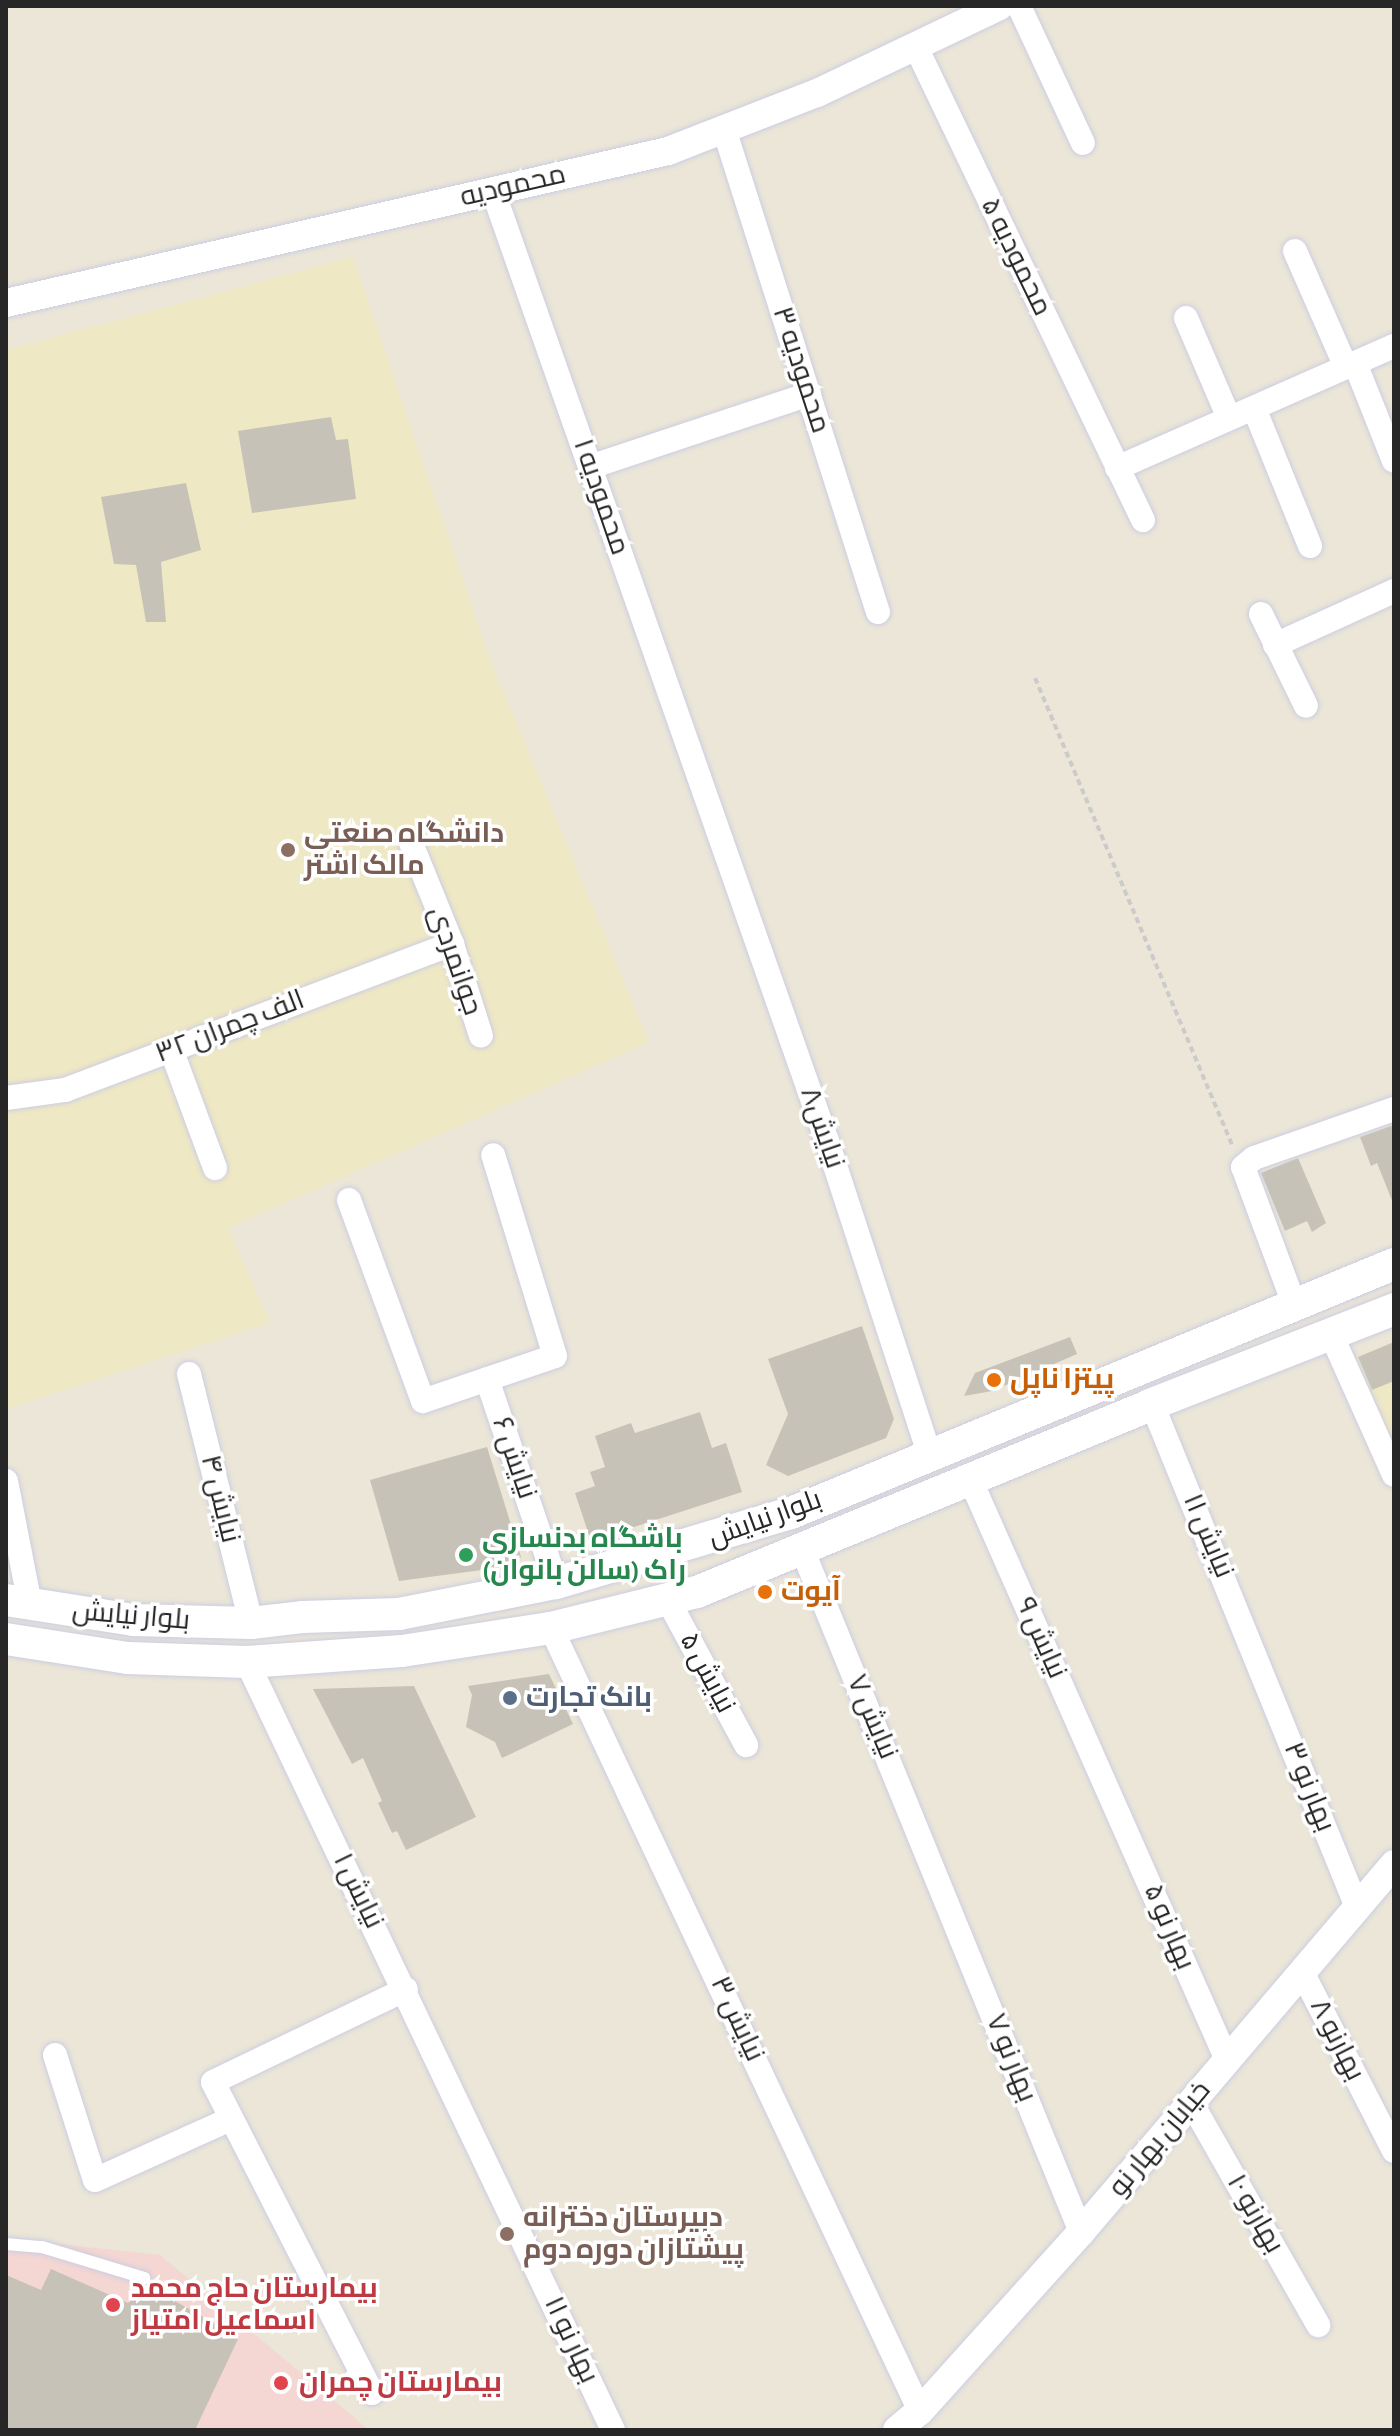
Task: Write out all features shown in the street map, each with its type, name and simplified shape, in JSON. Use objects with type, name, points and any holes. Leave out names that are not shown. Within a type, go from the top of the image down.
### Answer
[{"type":"main road","name":"بلوار نیایش","points":[[18,1602],[133,1620],[251,1623],[302,1617],[399,1614],[556,1583],[791,1513],[929,1453],[1394,1264]]},
{"type":"main road","name":"بلوار نیایش","points":[[6,1639],[128,1658],[247,1662],[402,1651],[551,1628],[668,1600],[802,1549],[1152,1404],[1394,1309]]},
{"type":"street","name":"محمودیه","points":[[6,303],[668,151],[817,93],[999,6]]},
{"type":"street","points":[[1019,6],[1083,143]]},
{"type":"street","name":"۵ محمودیه","points":[[915,45],[1143,520]]},
{"type":"street","name":"۳ محمودیه","points":[[724,129],[878,612]]},
{"type":"street","name":"۱ محمودیه","points":[[493,191],[708,804]]},
{"type":"street","points":[[1295,251],[1353,364],[1394,461]]},
{"type":"street","points":[[1186,318],[1229,418]]},
{"type":"street","points":[[1117,468],[1394,346]]},
{"type":"street","points":[[590,467],[809,394]]},
{"type":"street","points":[[1254,408],[1310,546]]},
{"type":"street","points":[[1275,645],[1394,591]]},
{"type":"street","points":[[1261,614],[1306,706]]},
{"type":"street","name":"نیایش۸","points":[[708,804],[827,1141],[929,1453]]},
{"type":"street","name":"جوانمردی","points":[[411,843],[452,944],[481,1036]]},
{"type":"street","name":"۳۲ الف چمران","points":[[6,1098],[65,1090],[452,944]]},
{"type":"street","points":[[171,1049],[215,1168]]},
{"type":"street","points":[[1294,1304],[1243,1167],[1254,1158],[1394,1109]]},
{"type":"street","points":[[349,1200],[423,1401],[555,1356],[493,1155]]},
{"type":"street","points":[[1331,1334],[1394,1475]]},
{"type":"street","name":"نیایش ۴","points":[[189,1374],[251,1623]]},
{"type":"street","name":"نیایش ۶","points":[[487,1379],[556,1583]]},
{"type":"street","name":"نیایش ۱۱","points":[[1152,1404],[1261,1668]]},
{"type":"street","points":[[6,1481],[18,1602]]},
{"type":"street","name":"نیایش ۹","points":[[971,1481],[1112,1794]]},
{"type":"street","name":"نیایش ۷","points":[[802,1549],[942,1885]]},
{"type":"street","name":"نیایش ۵","points":[[668,1600],[746,1745]]},
{"type":"street","name":"نیایش ۳","points":[[551,1628],[925,2420]]},
{"type":"street","name":"نیایش ۱","points":[[247,1662],[467,2120]]},
{"type":"street","name":"۳ بهار نو","points":[[1261,1668],[1357,1907]]},
{"type":"street","name":"۵ بهار نو","points":[[1112,1794],[1227,2060]]},
{"type":"street","name":"خیابان بهار نو","points":[[897,2430],[925,2420],[1394,1864]]},
{"type":"street","name":"۷ بهار نو","points":[[942,1885],[1081,2232]]},
{"type":"street","name":"۸ بهارنو","points":[[1302,1972],[1394,2151]]},
{"type":"street","points":[[372,2393],[213,2082],[406,1989]]},
{"type":"street","points":[[55,2055],[95,2180],[231,2119]]},
{"type":"street","name":"۱۰ بهارنو","points":[[1191,2102],[1318,2325]]},
{"type":"street","name":"۱۱ بهار نو","points":[[467,2120],[613,2430]]},
{"type":"lane","points":[[6,2244],[42,2247],[144,2278]]},
{"type":"path","points":[[1035,678],[1243,1167]]},
{"type":"shaded area","name":"دانشگاه صنعتی مالک اشتر","points":[[353,257],[489,657],[649,1042],[228,1228],[270,1323],[6,1409],[6,350]]},
{"type":"shaded area","points":[[1394,1342],[1394,1444],[1356,1357]]},
{"type":"shaded area","name":"بیمارستان حاج محمد اسماعیل امتیاز","points":[[6,2238],[160,2255],[369,2430],[6,2430]]},
{"type":"building","points":[[331,417],[336,440],[348,439],[356,499],[252,513],[238,431]]},
{"type":"building","points":[[186,483],[201,550],[161,562],[166,622],[146,622],[136,565],[114,564],[101,497]]},
{"type":"building","points":[[1394,1125],[1393,1203],[1377,1163],[1371,1166],[1360,1137]]},
{"type":"building","points":[[1298,1158],[1326,1223],[1312,1232],[1307,1221],[1285,1231],[1261,1173]]},
{"type":"building","points":[[862,1326],[894,1419],[886,1438],[788,1476],[766,1465],[788,1414],[768,1359]]},
{"type":"building","points":[[1070,1337],[1077,1354],[992,1391],[964,1396],[975,1373]]},
{"type":"building","points":[[1394,1342],[1394,1381],[1372,1390],[1358,1357]]},
{"type":"building","points":[[700,1412],[712,1448],[726,1443],[742,1492],[591,1541],[575,1493],[595,1486],[590,1472],[605,1467],[595,1436],[631,1423],[635,1433]]},
{"type":"building","points":[[487,1447],[521,1557],[512,1566],[399,1581],[370,1480]]},
{"type":"building","points":[[549,1674],[573,1724],[502,1758],[495,1742],[466,1727],[472,1695],[468,1686]]},
{"type":"building","points":[[414,1686],[476,1817],[406,1850],[397,1831],[392,1833],[363,1758],[352,1764],[313,1689]]},
{"type":"building","name":"بیمارستان حاج محمد اسماعیل امتیاز","points":[[51,2269],[128,2303],[148,2286],[239,2337],[195,2430],[6,2430],[6,2275],[41,2290]]},
{"type":"place","name":"دانشگاه صنعتی مالک اشتر","points":[[288,850]]},
{"type":"place","name":"پیتزا ناپل","points":[[994,1380]]},
{"type":"place","name":"باشگاه بدنسازی راک (سالن بانوان)","points":[[466,1555]]},
{"type":"place","name":"آیوت","points":[[765,1592]]},
{"type":"place","name":"بانک تجارت","points":[[510,1698]]},
{"type":"place","name":"دبیرستان دخترانه پیشتازان دوره دوم","points":[[507,2234]]},
{"type":"place","name":"بیمارستان حاج محمد اسماعیل امتیاز","points":[[113,2305]]},
{"type":"place","name":"بیمارستان چمران","points":[[281,2383]]}]
